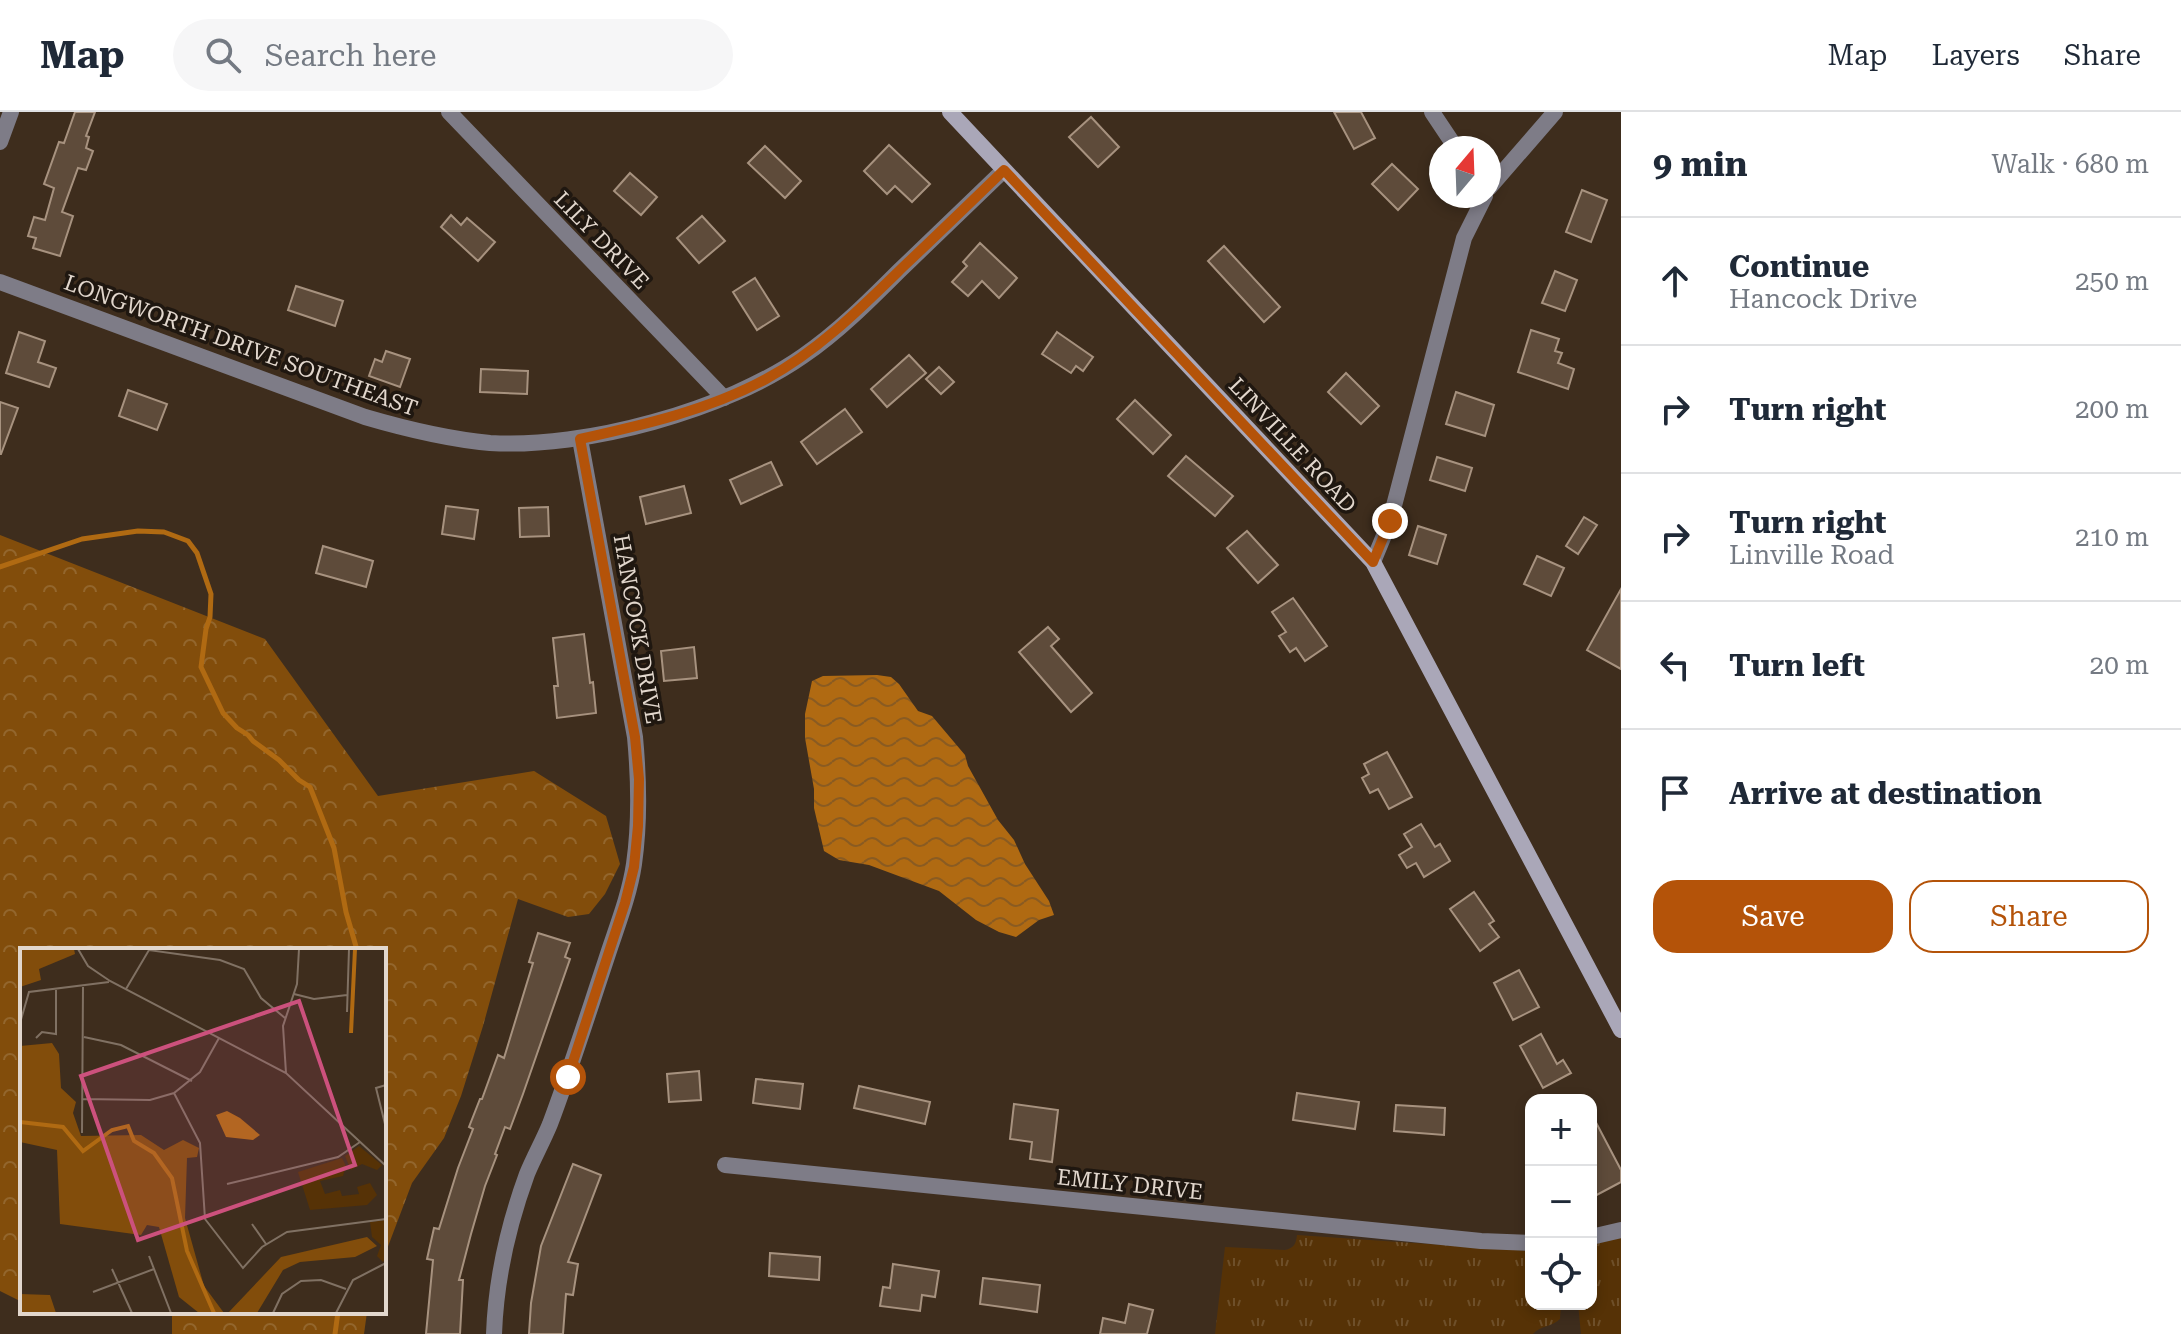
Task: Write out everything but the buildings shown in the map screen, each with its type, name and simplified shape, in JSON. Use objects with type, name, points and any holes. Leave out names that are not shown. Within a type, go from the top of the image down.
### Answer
[{"type":"main road","name":"LINVILLE ROAD","points":[[950,112],[1373,562],[1621,1030]]},
{"type":"street","points":[[0,142],[11,112]]},
{"type":"street","name":"LILY DRIVE","points":[[449,112],[724,398]]},
{"type":"street","points":[[1432,112],[1448,136]]},
{"type":"street","points":[[1501,173],[1555,112]]},
{"type":"street","name":"LONGWORTH DRIVE SOUTHEAST","points":[[0,282],[365,417],[406,429],[491,443],[580,439],[667,417],[724,398],[804,356],[874,296],[1004,170]]},
{"type":"street","points":[[1373,562],[1390,521],[1464,238],[1479,208]]},
{"type":"street","name":"HANCOCK DRIVE","points":[[494,1334],[506,1239],[529,1170],[568,1077],[620,918],[634,867],[638,826],[639,779],[635,737],[580,439]]},
{"type":"street","name":"EMILY DRIVE","points":[[725,1165],[1481,1241],[1525,1243]]},
{"type":"street","points":[[1597,1236],[1621,1230]]},
{"type":"green space","points":[[0,535],[265,639],[378,796],[534,771],[606,816],[620,864],[605,894],[589,914],[568,917],[518,899],[461,1096],[444,1138],[412,1183],[386,1252],[386,948],[20,948],[20,1301],[0,1291]]},
{"type":"green space","points":[[1297,1235],[1525,1251],[1525,1310],[1561,1310],[1560,1319],[1533,1334],[1215,1334],[1225,1247],[1285,1250],[1296,1241]]},
{"type":"green space","points":[[1621,1238],[1621,1334],[1581,1334],[1579,1310],[1597,1310],[1597,1244]]},
{"type":"green space","points":[[172,1314],[367,1314],[364,1334],[172,1334]]},
{"type":"water","points":[[823,676],[891,677],[899,684],[918,711],[932,716],[965,755],[998,820],[1014,840],[1054,915],[1039,920],[1016,937],[976,920],[939,891],[869,865],[839,860],[824,851],[814,808],[814,789],[805,738],[805,714],[812,681]]},
{"type":"waterway","points":[[0,567],[82,539],[138,531],[164,532],[188,541],[197,553],[211,594],[201,667],[223,713],[310,787],[334,848],[356,948]]},
{"type":"waterway","points":[[335,1334],[338,1314]]},
{"type":"route","points":[[568,1077],[634,867],[639,779],[635,737],[580,439],[625,429],[724,398],[804,356],[874,296],[1004,170],[1373,562],[1390,521]]}]
